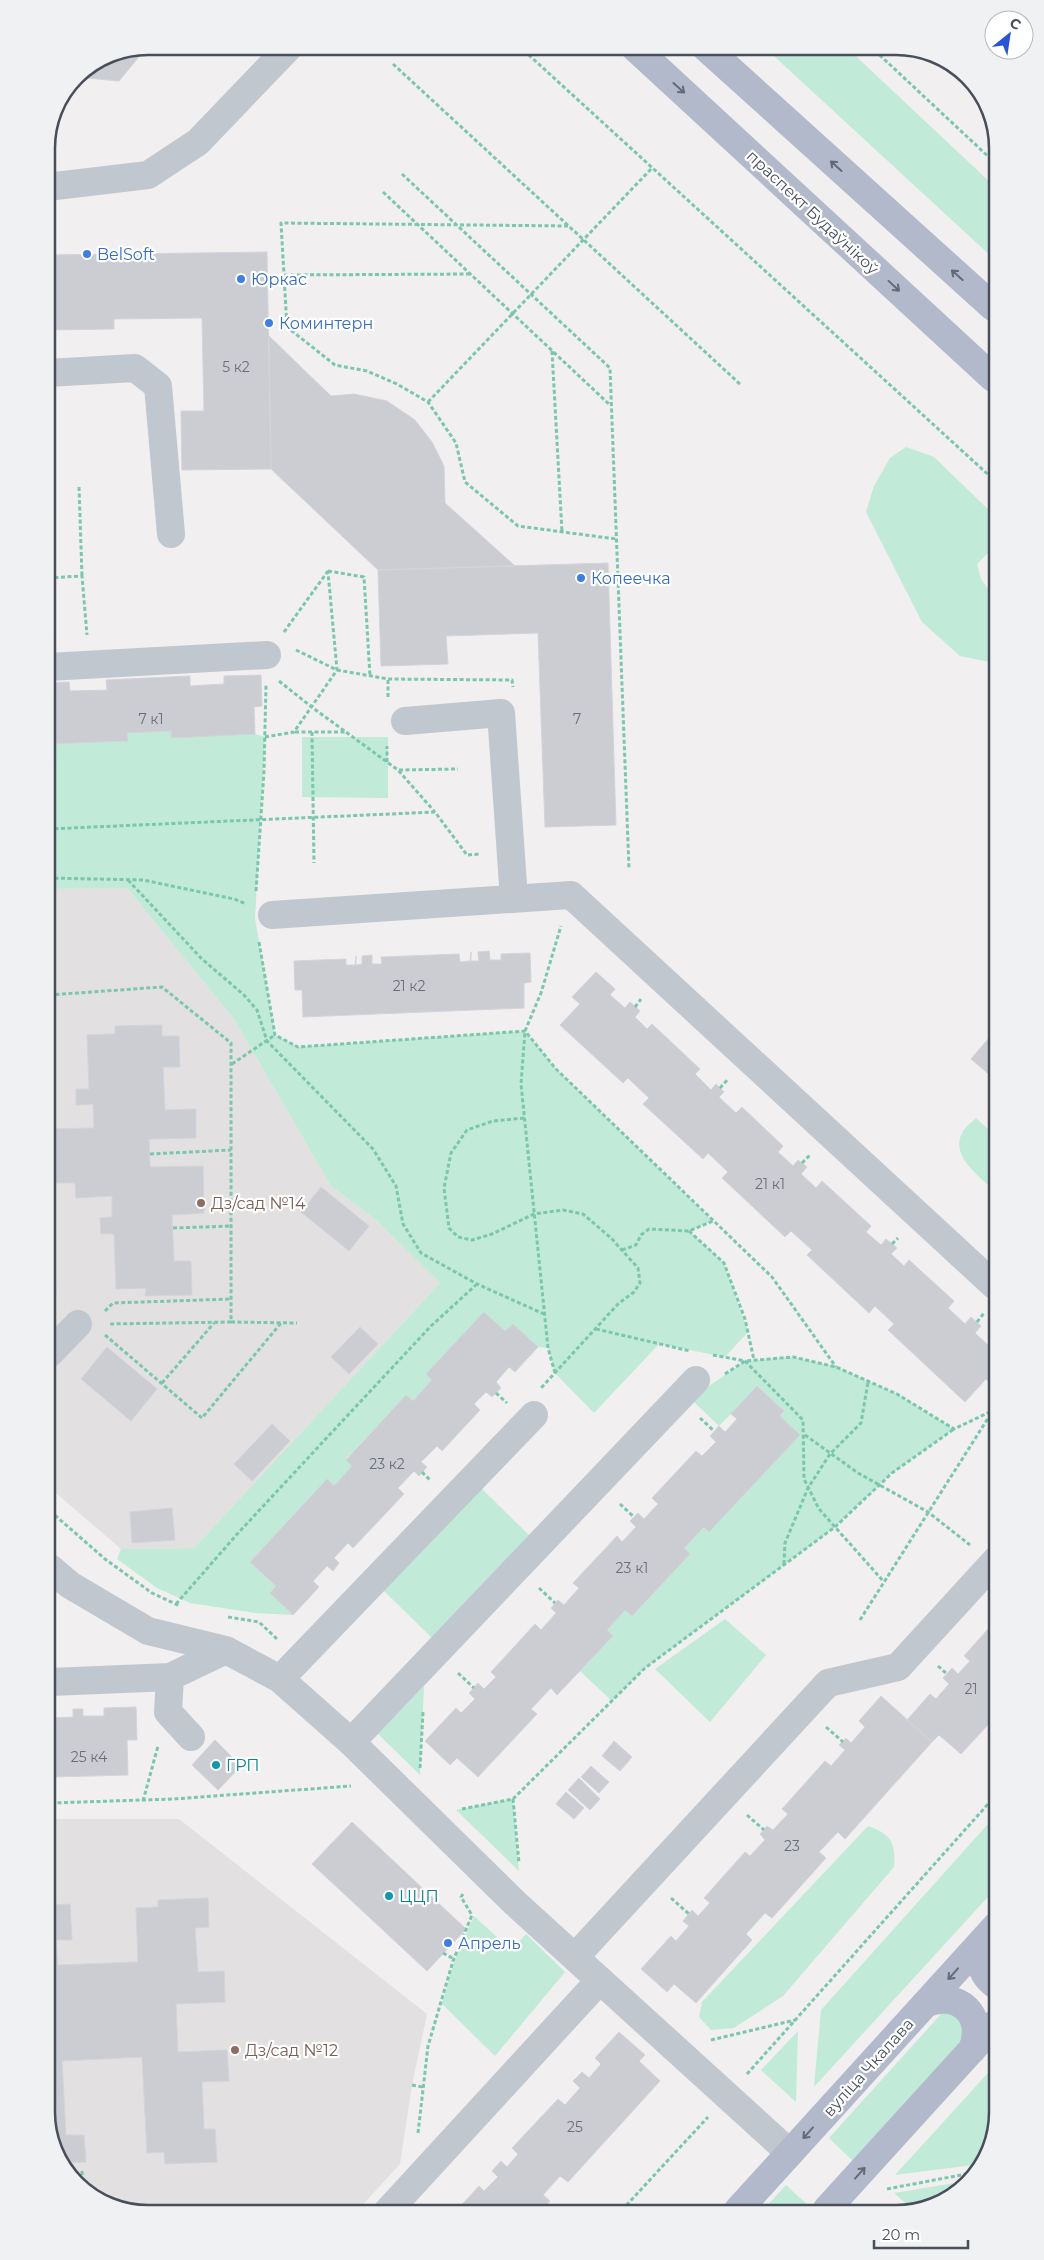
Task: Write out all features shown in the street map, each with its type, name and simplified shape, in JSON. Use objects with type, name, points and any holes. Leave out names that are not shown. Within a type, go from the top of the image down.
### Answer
[{"type":"main road","name":"праспект Будаўнікоў","points":[[649,55],[989,374]]},
{"type":"main road","points":[[714,55],[989,303]]},
{"type":"main road","name":"вуліца Чкалава","points":[[743,2205],[989,1934]]},
{"type":"main road","points":[[989,1935],[980,1949],[983,1972],[989,1980]]},
{"type":"main road","points":[[925,2004],[934,2000],[952,2000],[968,2010],[974,2019],[976,2030],[976,2040],[972,2050]]},
{"type":"main road","points":[[831,2205],[989,2032]]},
{"type":"lane","points":[[55,186],[148,175],[198,142],[281,55]]},
{"type":"lane","points":[[55,373],[135,368],[158,386],[172,534]]},
{"type":"lane","points":[[55,667],[89,665],[271,666]]},
{"type":"lane","points":[[405,721],[501,713],[514,900]]},
{"type":"lane","points":[[272,915],[571,895],[989,1280]]},
{"type":"lane","points":[[55,1348],[86,1324]]},
{"type":"lane","points":[[351,1742],[709,1379]]},
{"type":"lane","points":[[280,1680],[534,1415]]},
{"type":"lane","points":[[575,1957],[828,1683],[898,1667],[989,1568]]},
{"type":"lane","points":[[57,1579],[148,1630],[226,1650],[280,1680],[351,1742],[479,1867],[575,1957],[790,2153]]},
{"type":"lane","points":[[55,1682],[170,1677],[226,1650]]},
{"type":"lane","points":[[170,1677],[168,1712],[191,1737]]},
{"type":"lane","points":[[393,2205],[600,1980]]},
{"type":"path","points":[[530,55],[989,475]]},
{"type":"path","points":[[880,55],[989,157]]},
{"type":"path","points":[[393,64],[741,385]]},
{"type":"path","points":[[428,402],[652,168]]},
{"type":"path","points":[[402,174],[610,368],[629,869]]},
{"type":"path","points":[[383,192],[611,406]]},
{"type":"path","points":[[568,226],[281,224],[286,327],[335,365],[367,371],[397,384],[428,402],[456,443],[465,482],[518,526],[616,539]]},
{"type":"path","points":[[284,275],[471,274]]},
{"type":"path","points":[[552,350],[562,532]]},
{"type":"path","points":[[79,487],[82,576],[89,665]]},
{"type":"path","points":[[328,571],[271,666],[313,708],[398,770],[435,812],[467,855],[511,853]]},
{"type":"path","points":[[328,571],[364,577],[370,676]]},
{"type":"path","points":[[294,732],[313,708],[337,670],[328,571]]},
{"type":"path","points":[[55,578],[82,576]]},
{"type":"path","points":[[265,737],[294,732],[346,732]]},
{"type":"path","points":[[312,732],[314,863]]},
{"type":"path","points":[[398,770],[458,769]]},
{"type":"path","points":[[55,829],[435,812]]},
{"type":"path","points":[[55,878],[143,880],[234,899],[272,915]]},
{"type":"path","points":[[128,880],[202,959],[244,995],[257,1010],[260,1026],[267,1041],[373,1149],[396,1186],[403,1224],[421,1253],[477,1284],[544,1314]]},
{"type":"path","points":[[524,1118],[493,1121],[467,1130],[451,1153],[444,1188],[449,1228],[458,1237],[472,1240],[492,1234],[534,1214],[563,1210],[583,1214],[622,1250],[638,1268],[640,1283],[634,1292],[618,1304],[555,1373],[548,1348],[544,1314],[534,1214],[524,1118],[521,1084],[525,1031],[541,993],[571,895]]},
{"type":"path","points":[[55,995],[162,987],[231,1044],[231,1322]]},
{"type":"path","points":[[525,1031],[556,1069],[772,1277],[836,1367]]},
{"type":"path","points":[[231,1064],[275,1036]]},
{"type":"path","points":[[150,1154],[231,1150]]},
{"type":"path","points":[[622,1250],[636,1245],[641,1235],[649,1229],[689,1231],[712,1221]]},
{"type":"path","points":[[173,1228],[231,1226]]},
{"type":"path","points":[[689,1231],[724,1263],[745,1319],[754,1360]]},
{"type":"path","points":[[176,1604],[239,1532],[431,1326],[477,1284]]},
{"type":"path","points":[[86,1324],[113,1303],[231,1299]]},
{"type":"path","points":[[162,1383],[215,1322]]},
{"type":"path","points":[[86,1324],[162,1383],[202,1418],[281,1323]]},
{"type":"path","points":[[86,1324],[297,1323]]},
{"type":"path","points":[[596,1329],[694,1352]]},
{"type":"path","points":[[710,1354],[745,1361],[793,1357],[836,1367],[897,1394],[954,1429]]},
{"type":"path","points":[[709,1379],[745,1361]]},
{"type":"path","points":[[745,1361],[804,1420],[804,1479],[808,1488],[819,1510],[884,1582]]},
{"type":"path","points":[[784,1564],[785,1543],[808,1488],[830,1454],[861,1423],[868,1382]]},
{"type":"path","points":[[456,1810],[514,1799],[645,1668],[835,1527],[892,1473],[954,1429],[989,1412]]},
{"type":"path","points":[[860,1620],[989,1418]]},
{"type":"path","points":[[804,1435],[858,1473],[928,1512],[989,1558]]},
{"type":"path","points":[[55,1515],[105,1558],[152,1593],[183,1607]]},
{"type":"path","points":[[534,1584],[555,1603]]},
{"type":"path","points":[[219,1616],[258,1622],[300,1659]]},
{"type":"path","points":[[454,1668],[474,1688]]},
{"type":"path","points":[[420,1775],[423,1706]]},
{"type":"path","points":[[143,1801],[168,1712]]},
{"type":"path","points":[[55,1803],[143,1801],[392,1782]]},
{"type":"path","points":[[514,1799],[519,1871]]},
{"type":"path","points":[[627,2205],[728,2095],[989,1803]]},
{"type":"path","points":[[417,2136],[428,2046],[454,1959],[472,1915],[461,1897],[479,1867]]},
{"type":"path","points":[[443,1953],[454,1959]]},
{"type":"path","points":[[708,2041],[795,2020]]},
{"type":"path","points":[[412,2085],[423,2087]]},
{"type":"path","points":[[82,2171],[82,2178]]},
{"type":"path","points":[[879,2191],[965,2174]]},
{"type":"shaded area","name":"Дз/сад №14","points":[[127,888],[234,1019],[331,1186],[376,1220],[440,1283],[194,1548],[121,1549],[55,1492],[55,889]]},
{"type":"shaded area","name":"Дз/сад №12","points":[[55,1819],[179,1819],[427,2014],[412,2085],[400,2164],[362,2205],[142,2205],[113,2198],[82,2178],[74,2168],[60,2142],[55,2118]]},
{"type":"green space","points":[[773,55],[855,55],[989,181],[989,254]]},
{"type":"green space","points":[[906,447],[934,457],[989,510],[989,553],[977,564],[981,579],[989,590],[989,662],[960,656],[922,622],[866,512],[874,486],[890,458]]},
{"type":"green space","points":[[171,731],[255,734],[265,737],[255,918],[275,1035],[298,1047],[525,1031],[556,1069],[713,1221],[689,1231],[724,1263],[748,1332],[725,1357],[659,1344],[594,1413],[555,1373],[548,1348],[538,1347],[513,1324],[505,1331],[484,1312],[432,1380],[413,1401],[406,1395],[346,1459],[352,1466],[334,1486],[326,1480],[250,1562],[276,1586],[270,1593],[293,1615],[255,1613],[190,1603],[157,1588],[117,1559],[121,1549],[194,1548],[440,1283],[376,1220],[331,1186],[234,1019],[127,888],[55,889],[55,744],[127,741],[127,733]]},
{"type":"green space","points":[[302,737],[388,737],[388,798],[302,797]]},
{"type":"green space","points":[[976,1118],[989,1130],[989,1186],[975,1173],[963,1158],[959,1142],[962,1133]]},
{"type":"green space","points":[[793,1357],[836,1367],[897,1394],[954,1429],[892,1473],[835,1527],[645,1668],[612,1701],[580,1671],[613,1636],[607,1630],[625,1610],[632,1616],[690,1554],[684,1548],[704,1527],[709,1531],[784,1411],[758,1387],[719,1426],[693,1401],[706,1388],[745,1361]]},
{"type":"green space","points":[[480,1487],[531,1537],[432,1638],[381,1588]]},
{"type":"green space","points":[[725,1619],[766,1655],[710,1722],[655,1669]]},
{"type":"green space","points":[[424,1686],[420,1775],[378,1734]]},
{"type":"green space","points":[[513,1799],[519,1871],[456,1810]]},
{"type":"green space","points":[[989,1823],[989,1896],[814,2087],[821,2010]]},
{"type":"green space","points":[[868,1826],[887,1836],[893,1846],[894,1867],[783,1996],[734,2028],[711,2030],[699,2017],[702,2002]]},
{"type":"green space","points":[[474,1916],[511,1950],[526,1934],[565,1972],[495,2056],[442,2004],[454,1962]]},
{"type":"green space","points":[[954,2012],[963,2018],[968,2039],[855,2163],[829,2138],[942,2013]]},
{"type":"green space","points":[[798,2031],[796,2102],[761,2070]]},
{"type":"green space","points":[[989,2072],[987,2130],[984,2142],[972,2165],[895,2175]]},
{"type":"green space","points":[[956,2183],[931,2198],[908,2204],[894,2193]]},
{"type":"green space","points":[[786,2185],[808,2205],[768,2205]]},
{"type":"building","points":[[140,55],[119,81],[87,78],[113,62]]},
{"type":"building","points":[[267,252],[271,469],[182,470],[181,411],[204,411],[202,318],[114,319],[114,329],[55,330],[55,255]]},
{"type":"building","points":[[269,336],[331,396],[354,394],[387,401],[415,420],[432,442],[444,466],[445,503],[515,566],[378,570],[271,469]]},
{"type":"building","points":[[608,563],[616,825],[545,827],[538,633],[446,636],[448,664],[381,666],[378,570]]},
{"type":"building","points":[[261,675],[262,706],[254,707],[255,734],[171,738],[171,731],[127,733],[128,741],[55,744],[55,683],[69,682],[70,691],[107,690],[106,680],[190,676],[190,686],[224,684],[224,676]]},
{"type":"building","points":[[489,951],[490,960],[501,960],[501,954],[530,953],[531,982],[524,983],[524,1008],[303,1017],[302,990],[295,990],[294,961],[346,959],[346,965],[355,965],[356,956],[356,965],[362,964],[362,956],[372,955],[372,964],[382,964],[381,957],[459,954],[460,962],[470,961],[471,952],[471,961],[479,961],[478,952]]},
{"type":"building","points":[[596,972],[615,989],[610,995],[625,1008],[630,1002],[640,1011],[635,1017],[647,1029],[652,1024],[700,1069],[695,1074],[711,1090],[716,1084],[724,1092],[719,1097],[736,1113],[742,1107],[783,1146],[778,1152],[793,1166],[798,1160],[807,1167],[801,1174],[816,1188],[822,1181],[871,1226],[866,1232],[881,1245],[886,1239],[897,1248],[891,1254],[904,1266],[909,1260],[954,1301],[948,1308],[965,1324],[971,1317],[981,1326],[975,1333],[989,1344],[989,1382],[986,1379],[965,1402],[888,1330],[894,1324],[875,1306],[869,1313],[807,1255],[812,1250],[791,1231],[785,1237],[722,1178],[728,1172],[708,1153],[703,1159],[643,1104],[649,1098],[628,1078],[623,1083],[560,1025],[580,1004],[572,997]]},
{"type":"building","points":[[162,1025],[162,1036],[179,1036],[180,1067],[163,1067],[165,1110],[196,1109],[196,1138],[149,1139],[150,1167],[203,1166],[204,1213],[172,1215],[174,1261],[191,1261],[192,1295],[145,1296],[146,1288],[116,1289],[114,1234],[101,1234],[100,1218],[112,1217],[112,1196],[76,1198],[75,1183],[55,1183],[55,1129],[94,1128],[93,1104],[76,1105],[76,1089],[89,1089],[87,1035],[115,1034],[115,1026]]},
{"type":"building","points":[[989,1038],[989,1074],[971,1059]]},
{"type":"building","points":[[321,1187],[369,1226],[349,1251],[301,1212]]},
{"type":"building","points":[[484,1312],[505,1331],[513,1324],[538,1347],[515,1372],[509,1367],[496,1382],[501,1388],[492,1397],[486,1392],[474,1404],[480,1410],[442,1451],[437,1446],[421,1462],[427,1467],[419,1476],[414,1471],[398,1488],[404,1494],[353,1548],[348,1543],[334,1558],[339,1563],[333,1571],[327,1566],[313,1581],[319,1587],[293,1615],[270,1593],[276,1586],[250,1562],[327,1479],[334,1486],[352,1466],[346,1460],[406,1395],[413,1401],[432,1380],[426,1374]]},
{"type":"building","points":[[360,1327],[378,1344],[349,1374],[331,1357]]},
{"type":"building","points":[[107,1347],[157,1389],[131,1421],[81,1379]]},
{"type":"building","points":[[757,1386],[784,1411],[780,1416],[800,1435],[709,1532],[704,1527],[684,1548],[690,1554],[632,1616],[625,1610],[607,1630],[613,1636],[557,1695],[551,1688],[531,1709],[537,1714],[478,1777],[457,1758],[450,1765],[425,1741],[456,1708],[461,1713],[475,1699],[469,1693],[478,1683],[484,1689],[496,1677],[491,1672],[535,1624],[541,1630],[556,1613],[551,1608],[558,1600],[564,1605],[579,1588],[573,1583],[617,1536],[622,1542],[636,1527],[630,1521],[638,1513],[644,1519],[658,1504],[652,1498],[696,1451],[702,1456],[716,1442],[710,1436],[719,1426],[725,1432],[737,1419],[731,1414]]},
{"type":"building","points":[[272,1424],[290,1441],[252,1481],[234,1464]]},
{"type":"building","points":[[172,1508],[175,1540],[132,1543],[130,1512]]},
{"type":"building","points":[[989,1628],[989,1724],[961,1754],[939,1735],[932,1742],[907,1720],[930,1694],[936,1699],[949,1684],[943,1678],[952,1668],[958,1674],[970,1661],[964,1656]]},
{"type":"building","points":[[881,1696],[932,1742],[845,1839],[838,1832],[819,1852],[826,1858],[772,1918],[765,1913],[746,1934],[752,1940],[696,2003],[674,1984],[667,1992],[641,1969],[671,1936],[676,1941],[689,1926],[683,1921],[692,1910],[698,1916],[710,1903],[704,1898],[745,1852],[750,1856],[765,1840],[760,1834],[767,1826],[773,1830],[788,1814],[782,1809],[825,1761],[831,1766],[845,1750],[839,1745],[846,1738],[851,1743],[865,1727],[859,1721]]},
{"type":"building","points":[[136,1707],[137,1740],[127,1740],[128,1775],[55,1777],[55,1718],[73,1717],[73,1709],[83,1709],[83,1716],[104,1716],[104,1708]]},
{"type":"building","name":"ГРП","points":[[215,1740],[241,1766],[218,1790],[192,1765]]},
{"type":"building","points":[[614,1741],[632,1757],[620,1771],[602,1756]]},
{"type":"building","points":[[591,1766],[609,1782],[599,1793],[581,1777]]},
{"type":"building","points":[[579,1778],[600,1799],[590,1810],[568,1790]]},
{"type":"building","points":[[566,1792],[584,1808],[574,1819],[556,1804]]},
{"type":"building","name":"ЦЦП","points":[[352,1822],[466,1929],[427,1971],[312,1864]]},
{"type":"building","points":[[208,1898],[209,1927],[195,1928],[198,1972],[224,1971],[225,2002],[176,2004],[178,2052],[227,2050],[229,2081],[202,2082],[204,2129],[215,2129],[217,2162],[165,2164],[164,2152],[147,2153],[142,2057],[62,2061],[66,2135],[84,2135],[86,2162],[71,2163],[60,2142],[55,2118],[55,1905],[70,1904],[72,1940],[56,1940],[58,1965],[138,1962],[136,1908],[158,1907],[158,1900]]},
{"type":"building","points":[[619,2032],[645,2055],[639,2061],[660,2081],[568,2182],[560,2176],[543,2195],[550,2201],[547,2205],[462,2205],[479,2186],[484,2191],[498,2177],[492,2171],[501,2161],[507,2167],[518,2154],[512,2148],[558,2099],[565,2105],[580,2088],[573,2081],[582,2072],[589,2078],[601,2064],[595,2058]]},
{"type":"place","name":"BelSoft","points":[[87,254]]},
{"type":"place","name":"Юркас","points":[[241,279]]},
{"type":"place","name":"Коминтерн","points":[[269,323]]},
{"type":"place","name":"Копеечка","points":[[581,578]]},
{"type":"place","name":"Дз/сад №14","points":[[201,1203]]},
{"type":"place","name":"ГРП","points":[[216,1765]]},
{"type":"place","name":"ЦЦП","points":[[389,1896]]},
{"type":"place","name":"Апрель","points":[[448,1943]]},
{"type":"place","name":"Дз/сад №12","points":[[235,2050]]}]
